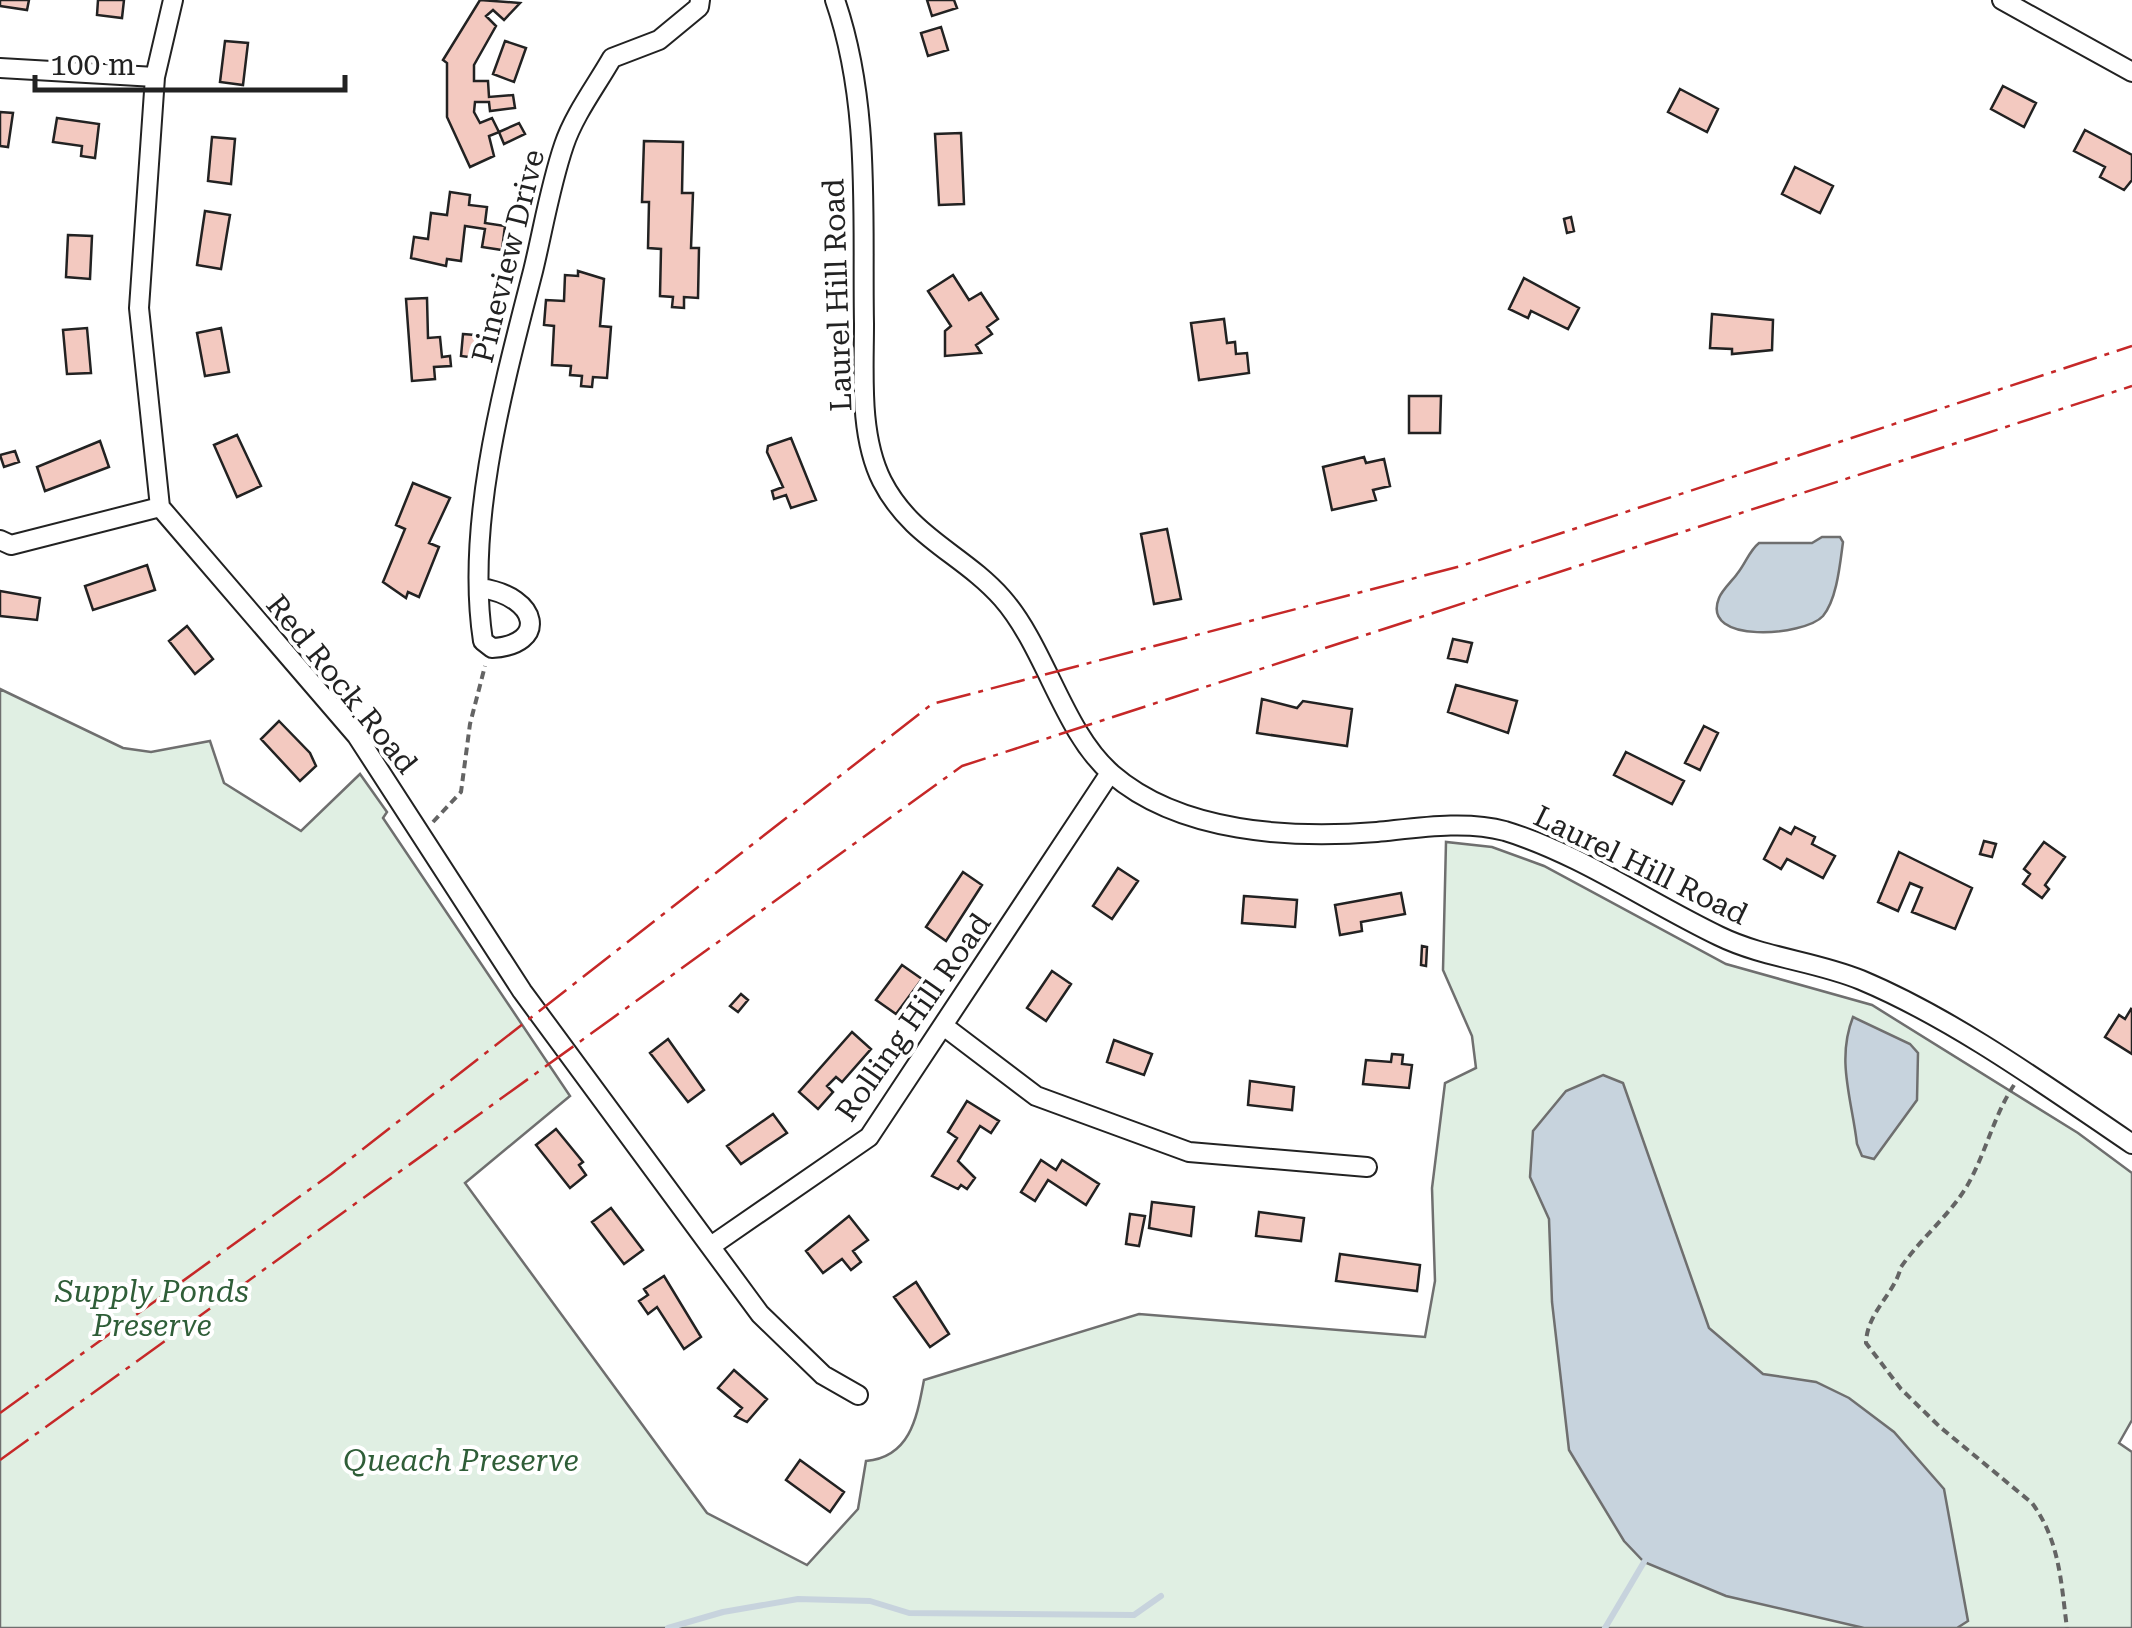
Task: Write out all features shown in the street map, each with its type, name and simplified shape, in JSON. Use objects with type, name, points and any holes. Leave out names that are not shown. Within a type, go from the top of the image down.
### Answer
[{"type":"street","points":[[0,540],[11,545],[160,507],[139,308],[155,77],[173,0]]},
{"type":"street","name":"Pineview Drive","points":[[492,648],[483,641],[481,588],[494,428],[565,143],[612,58],[659,40],[699,8],[700,0]]},
{"type":"street","name":"Laurel Hill Road","points":[[835,0],[857,87],[865,410],[881,480],[922,536],[1000,596],[1044,659],[1091,750],[1110,773],[1140,793],[1190,813],[1288,836],[1458,826],[1500,830],[1544,845],[1724,939],[1858,979],[1915,1006],[2132,1144]]},
{"type":"street","points":[[2002,0],[2132,72]]},
{"type":"street","points":[[0,68],[155,77]]},
{"type":"street","name":"Red Rock Road","points":[[160,507],[357,736],[522,991],[760,1314],[823,1375],[858,1396]]},
{"type":"street","points":[[481,588],[514,596],[526,605],[530,617],[526,633],[516,644],[492,648]]},
{"type":"street","name":"Rolling Hill Road","points":[[711,1246],[868,1137],[945,1027],[1110,773]]},
{"type":"street","points":[[945,1027],[1036,1096],[1189,1152],[1367,1166]]},
{"type":"path","points":[[419,829],[445,813],[461,792],[470,724],[492,648]]},
{"type":"path","points":[[2022,1072],[1994,1117],[1970,1180],[1956,1204],[1902,1266],[1898,1280],[1874,1314],[1866,1343],[1901,1388],[2032,1503],[2046,1522],[2056,1546],[2067,1628]]},
{"type":"green space","points":[[0,689],[123,748],[151,752],[210,741],[224,783],[301,831],[360,774],[387,812],[383,818],[570,1096],[465,1183],[707,1513],[807,1565],[858,1509],[866,1461],[893,1452],[909,1432],[924,1380],[1139,1314],[1425,1337],[1435,1281],[1432,1188],[1445,1083],[1476,1068],[1472,1036],[1443,970],[1446,842],[1492,847],[1544,866],[1726,964],[1872,1005],[2078,1133],[2132,1173],[2132,1420],[2119,1443],[2132,1452],[2132,1628],[0,1628]]},
{"type":"shaded area","points":[[1822,537],[1840,537],[1843,542],[1835,591],[1823,616],[1813,623],[1777,631],[1739,630],[1725,623],[1717,613],[1719,598],[1759,543],[1812,543]]},
{"type":"shaded area","points":[[1853,1017],[1910,1044],[1918,1053],[1917,1100],[1874,1159],[1862,1156],[1857,1144],[1849,1096],[1845,1064]]},
{"type":"shaded area","points":[[1603,1075],[1623,1083],[1709,1328],[1763,1374],[1816,1382],[1849,1398],[1894,1432],[1944,1489],[1968,1621],[1957,1628],[1864,1628],[1726,1596],[1644,1562],[1624,1541],[1569,1450],[1552,1302],[1549,1219],[1530,1177],[1533,1131],[1566,1091]]},
{"type":"building","points":[[0,0],[29,0],[27,10],[0,6]]},
{"type":"building","points":[[98,0],[124,0],[122,18],[97,15]]},
{"type":"building","points":[[480,0],[520,3],[504,20],[493,10],[486,16],[496,26],[474,65],[474,81],[488,81],[489,97],[513,95],[515,108],[490,111],[489,102],[475,102],[474,112],[480,123],[492,118],[499,132],[489,136],[494,156],[470,167],[447,117],[447,63],[443,60]]},
{"type":"building","points":[[927,0],[954,0],[957,8],[932,16]]},
{"type":"building","points":[[941,27],[948,50],[928,56],[921,33]]},
{"type":"building","points":[[225,41],[248,43],[243,85],[220,82]]},
{"type":"building","points":[[505,41],[526,48],[514,82],[493,74]]},
{"type":"building","points":[[2003,86],[2036,103],[2024,127],[1991,109]]},
{"type":"building","points":[[1680,89],[1718,109],[1707,132],[1668,112]]},
{"type":"building","points":[[0,112],[13,113],[8,147],[0,146]]},
{"type":"building","points":[[57,118],[99,124],[95,158],[81,156],[82,146],[53,142]]},
{"type":"building","points":[[519,123],[525,134],[504,144],[499,132]]},
{"type":"building","points":[[2085,130],[2132,155],[2132,180],[2124,190],[2100,177],[2105,167],[2074,151]]},
{"type":"building","points":[[961,133],[964,204],[939,205],[935,134]]},
{"type":"building","points":[[212,137],[235,139],[231,184],[208,181]]},
{"type":"building","points":[[644,141],[683,142],[682,193],[693,193],[691,248],[699,248],[698,298],[684,297],[684,308],[672,307],[673,297],[660,296],[661,249],[648,248],[649,202],[642,202]]},
{"type":"building","points":[[1795,167],[1833,186],[1820,213],[1782,194]]},
{"type":"building","points":[[450,192],[470,195],[469,205],[487,207],[485,223],[505,226],[502,250],[482,247],[485,229],[465,226],[461,261],[447,259],[446,266],[411,258],[414,237],[428,239],[431,213],[447,215]]},
{"type":"building","points":[[205,211],[230,215],[221,269],[197,265]]},
{"type":"building","points":[[1571,217],[1574,231],[1567,233],[1564,219]]},
{"type":"building","points":[[68,235],[92,236],[90,279],[66,277]]},
{"type":"building","points":[[578,271],[604,279],[600,326],[611,327],[607,378],[593,377],[592,387],[581,386],[582,376],[570,375],[571,366],[552,365],[554,326],[544,325],[546,300],[564,301],[565,275],[578,276]]},
{"type":"building","points":[[953,275],[969,300],[981,293],[998,319],[987,327],[992,334],[976,345],[981,353],[945,356],[945,331],[951,326],[928,291]]},
{"type":"building","points":[[1524,278],[1579,308],[1568,329],[1531,311],[1528,318],[1509,309]]},
{"type":"building","points":[[427,298],[428,338],[440,337],[442,357],[450,356],[451,366],[434,367],[435,379],[412,381],[406,299]]},
{"type":"building","points":[[1712,314],[1773,320],[1772,350],[1732,354],[1732,349],[1710,348]]},
{"type":"building","points":[[1224,319],[1227,343],[1235,342],[1236,354],[1247,353],[1249,373],[1199,380],[1191,323]]},
{"type":"building","points":[[87,328],[91,373],[67,374],[63,330]]},
{"type":"building","points":[[221,328],[229,372],[205,376],[197,333]]},
{"type":"building","points":[[463,334],[487,336],[484,359],[461,356]]},
{"type":"building","points":[[1409,396],[1441,396],[1440,433],[1409,433]]},
{"type":"building","points":[[237,435],[261,486],[237,497],[214,445]]},
{"type":"building","points":[[791,438],[816,500],[791,508],[786,495],[774,499],[772,491],[783,487],[767,452],[768,446]]},
{"type":"building","points":[[100,441],[109,467],[45,491],[37,467]]},
{"type":"building","points":[[15,451],[19,462],[4,467],[0,455]]},
{"type":"building","points":[[1364,457],[1366,463],[1384,459],[1390,486],[1373,490],[1376,500],[1332,510],[1323,467]]},
{"type":"building","points":[[413,483],[450,498],[429,543],[439,547],[419,597],[408,592],[406,598],[383,582],[405,529],[396,525]]},
{"type":"building","points":[[1167,529],[1181,599],[1154,604],[1141,534]]},
{"type":"building","points":[[147,565],[155,590],[93,610],[85,586]]},
{"type":"building","points":[[0,591],[40,598],[37,620],[0,616]]},
{"type":"building","points":[[187,626],[213,659],[195,674],[169,641]]},
{"type":"building","points":[[1453,639],[1472,643],[1467,662],[1448,658]]},
{"type":"building","points":[[1456,685],[1517,701],[1508,733],[1448,712]]},
{"type":"building","points":[[1262,699],[1297,708],[1303,701],[1352,709],[1347,746],[1257,733]]},
{"type":"building","points":[[279,721],[310,753],[316,766],[300,781],[261,739]]},
{"type":"building","points":[[1704,726],[1718,733],[1700,770],[1685,763]]},
{"type":"building","points":[[1626,752],[1684,781],[1672,804],[1614,775]]},
{"type":"building","points":[[1795,827],[1815,837],[1812,844],[1835,856],[1823,878],[1787,859],[1781,869],[1764,859],[1780,828],[1791,834]]},
{"type":"building","points":[[1984,841],[1996,844],[1992,857],[1980,854]]},
{"type":"building","points":[[2044,842],[2065,857],[2045,885],[2049,889],[2042,898],[2023,884],[2030,874],[2024,869]]},
{"type":"building","points":[[1899,852],[1972,888],[1955,929],[1912,912],[1922,888],[1910,883],[1898,911],[1878,902]]},
{"type":"building","points":[[1118,868],[1138,881],[1112,919],[1093,906]]},
{"type":"building","points":[[963,872],[982,885],[946,941],[926,927]]},
{"type":"building","points":[[1401,893],[1405,914],[1361,922],[1362,931],[1340,935],[1335,905]]},
{"type":"building","points":[[1244,896],[1297,900],[1295,927],[1242,923]]},
{"type":"building","points":[[1422,946],[1427,947],[1426,966],[1421,965]]},
{"type":"building","points":[[902,965],[922,979],[896,1014],[876,1000]]},
{"type":"building","points":[[1052,971],[1071,984],[1046,1021],[1027,1008]]},
{"type":"building","points":[[741,994],[748,1000],[738,1012],[730,1006]]},
{"type":"building","points":[[2131,1009],[2132,1054],[2105,1037],[2119,1015],[2125,1019]]},
{"type":"building","points":[[852,1032],[871,1049],[842,1082],[836,1077],[827,1086],[833,1092],[818,1109],[799,1092]]},
{"type":"building","points":[[668,1039],[704,1090],[688,1102],[650,1053]]},
{"type":"building","points":[[1114,1040],[1152,1054],[1144,1075],[1107,1062]]},
{"type":"building","points":[[1392,1054],[1403,1055],[1402,1064],[1412,1065],[1409,1088],[1363,1084],[1366,1060],[1391,1062]]},
{"type":"building","points":[[1250,1081],[1294,1087],[1292,1110],[1248,1105]]},
{"type":"building","points":[[967,1101],[999,1121],[991,1133],[980,1126],[958,1161],[975,1178],[967,1189],[961,1185],[958,1189],[932,1176],[957,1138],[948,1132]]},
{"type":"building","points":[[773,1114],[787,1133],[741,1164],[727,1146]]},
{"type":"building","points":[[556,1129],[583,1162],[579,1165],[586,1175],[570,1188],[536,1145]]},
{"type":"building","points":[[1041,1160],[1056,1170],[1062,1160],[1099,1184],[1086,1205],[1048,1180],[1035,1201],[1021,1192]]},
{"type":"building","points":[[1152,1202],[1194,1207],[1191,1236],[1149,1228]]},
{"type":"building","points":[[611,1208],[643,1250],[624,1264],[592,1222]]},
{"type":"building","points":[[1259,1212],[1304,1218],[1301,1241],[1256,1236]]},
{"type":"building","points":[[1130,1214],[1145,1216],[1139,1246],[1126,1244]]},
{"type":"building","points":[[849,1216],[868,1240],[853,1251],[861,1262],[851,1270],[842,1259],[823,1273],[806,1251]]},
{"type":"building","points":[[1340,1254],[1420,1265],[1417,1291],[1336,1281]]},
{"type":"building","points":[[664,1276],[701,1337],[684,1349],[657,1307],[648,1314],[639,1301],[648,1295],[644,1289]]},
{"type":"building","points":[[916,1282],[949,1334],[930,1347],[894,1297]]},
{"type":"building","points":[[734,1370],[767,1399],[747,1422],[735,1416],[742,1408],[718,1388]]},
{"type":"building","points":[[800,1460],[844,1492],[830,1512],[786,1480]]},
{"type":"waterway","points":[[1605,1628],[1644,1562]]},
{"type":"waterway","points":[[668,1628],[723,1612],[798,1599],[870,1601],[909,1613],[1134,1615],[1161,1596]]},
{"type":"power","points":[[0,1413],[331,1174],[932,704],[1461,566],[2132,346]]},
{"type":"power","points":[[0,1460],[962,766],[2132,386]]},
{"type":"park label","name":"Supply Ponds Preserve","points":[[152,1308]]},
{"type":"park label","name":"Queach Preserve","points":[[461,1460]]}]
